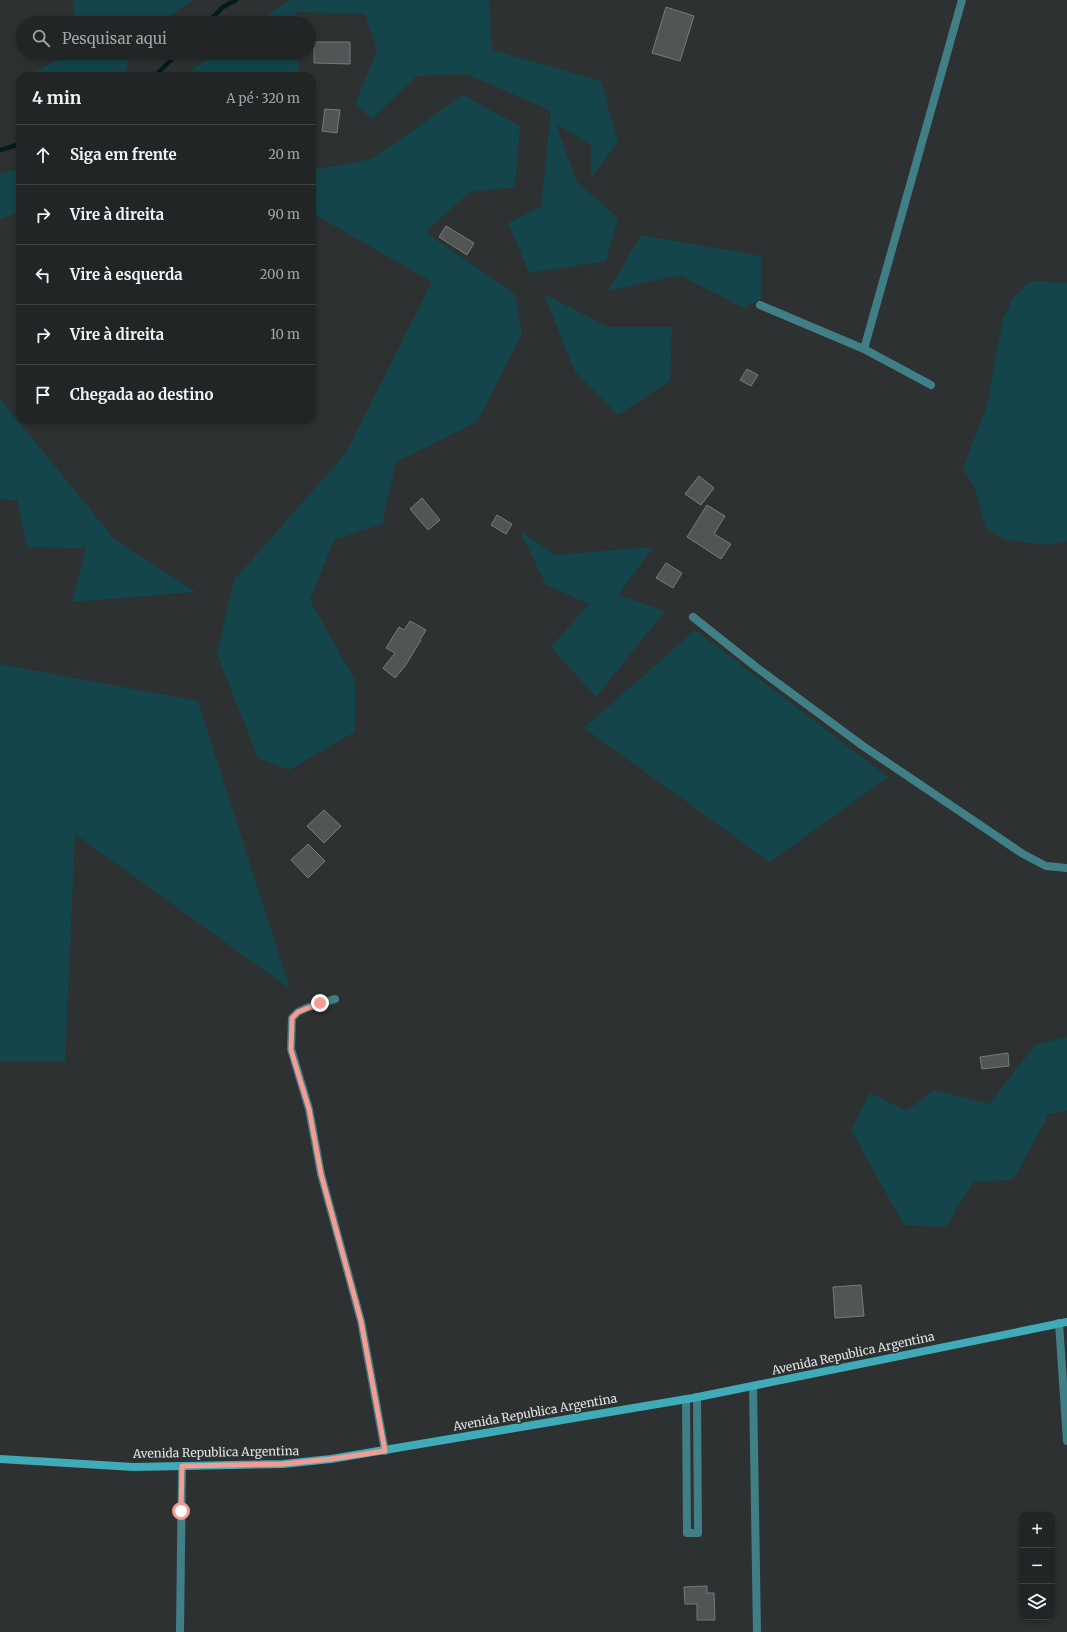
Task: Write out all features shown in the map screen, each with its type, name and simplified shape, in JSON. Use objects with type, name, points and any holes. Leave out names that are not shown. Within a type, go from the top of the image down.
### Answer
[{"type":"street","points":[[864,349],[962,0]]},
{"type":"street","points":[[760,305],[864,349],[931,385]]},
{"type":"street","points":[[693,617],[756,667],[863,746],[1011,846],[1046,866],[1067,868]]},
{"type":"street","points":[[335,999],[306,1008],[298,1012],[292,1018],[291,1050],[309,1109],[321,1174],[361,1321],[385,1451]]},
{"type":"street","points":[[1063,1322],[1067,1441]]},
{"type":"street","name":"Avenida Republica Argentina","points":[[0,1459],[134,1467],[283,1464],[331,1459],[697,1397],[1063,1322]]},
{"type":"street","points":[[753,1386],[757,1632]]},
{"type":"street","points":[[686,1399],[687,1533],[698,1533],[697,1397]]},
{"type":"street","points":[[180,1632],[182,1466]]},
{"type":"shaded area","points":[[73,0],[193,0],[170,16],[74,16]]},
{"type":"shaded area","points":[[289,0],[489,0],[492,50],[601,81],[618,142],[591,178],[591,145],[556,124],[577,182],[618,218],[606,261],[529,273],[508,223],[541,206],[551,111],[467,74],[417,76],[372,119],[355,104],[377,50],[365,14],[296,12],[296,16],[267,16]]},
{"type":"shaded area","points":[[58,60],[129,60],[125,72],[35,72]]},
{"type":"shaded area","points":[[205,60],[299,60],[300,72],[189,72]]},
{"type":"shaded area","points":[[463,95],[520,126],[515,187],[470,192],[425,232],[515,294],[522,334],[477,422],[396,462],[382,524],[334,540],[310,600],[355,680],[355,732],[289,770],[258,758],[217,654],[234,580],[346,453],[432,282],[316,215],[316,169],[372,159]]},
{"type":"shaded area","points":[[16,169],[16,212],[0,220],[0,174]]},
{"type":"shaded area","points":[[641,235],[761,256],[761,299],[744,308],[679,275],[608,291]]},
{"type":"shaded area","points":[[1030,281],[1067,283],[1067,541],[1048,545],[1005,540],[986,528],[975,488],[963,469],[987,405],[1003,319],[1013,298]]},
{"type":"shaded area","points":[[544,294],[608,327],[672,327],[670,381],[618,415],[575,372]]},
{"type":"shaded area","points":[[0,399],[16,419],[16,424],[20,424],[115,540],[196,592],[72,602],[86,548],[27,547],[17,500],[0,499]]},
{"type":"shaded area","points":[[520,531],[556,555],[653,547],[618,595],[665,611],[596,697],[551,647],[589,604],[546,585]]},
{"type":"shaded area","points":[[695,630],[888,777],[770,862],[584,728]]},
{"type":"shaded area","points":[[0,664],[198,701],[290,989],[75,834],[65,1062],[0,1062]]},
{"type":"shaded area","points":[[1067,1037],[1067,1111],[1049,1114],[1013,1180],[973,1182],[946,1227],[904,1225],[851,1130],[870,1093],[906,1111],[934,1090],[989,1104],[1035,1045]]},
{"type":"building","points":[[666,7],[694,16],[680,61],[652,53]]},
{"type":"building","points":[[316,42],[350,42],[350,64],[314,63],[314,60],[316,60]]},
{"type":"building","points":[[325,109],[340,110],[337,133],[322,131]]},
{"type":"building","points":[[446,226],[474,243],[467,255],[439,237]]},
{"type":"building","points":[[747,369],[758,375],[751,386],[740,380]]},
{"type":"building","points":[[699,476],[714,488],[701,505],[685,494]]},
{"type":"building","points":[[422,498],[440,520],[428,530],[410,509]]},
{"type":"building","points":[[707,505],[725,516],[714,534],[731,544],[721,559],[687,537]]},
{"type":"building","points":[[497,515],[512,524],[506,534],[491,525]]},
{"type":"building","points":[[666,563],[682,573],[673,588],[656,578]]},
{"type":"building","points":[[410,621],[426,630],[405,666],[395,678],[383,668],[395,653],[386,648],[399,627],[404,630]]},
{"type":"building","points":[[324,810],[341,826],[324,843],[307,826]]},
{"type":"building","points":[[308,844],[325,861],[308,878],[291,860]]},
{"type":"building","points":[[1008,1053],[1009,1066],[982,1069],[980,1057]]},
{"type":"building","points":[[861,1285],[864,1316],[835,1318],[833,1287]]},
{"type":"building","points":[[707,1586],[707,1593],[714,1593],[715,1620],[697,1620],[697,1604],[685,1604],[684,1587]]},
{"type":"waterway","points":[[214,16],[223,7],[236,0]]},
{"type":"waterway","points":[[159,72],[171,60]]},
{"type":"waterway","points":[[0,150],[16,145]]},
{"type":"route","points":[[181,1511],[182,1466],[283,1464],[385,1451],[361,1321],[321,1174],[309,1109],[291,1050],[292,1018],[298,1012],[320,1003]]}]
